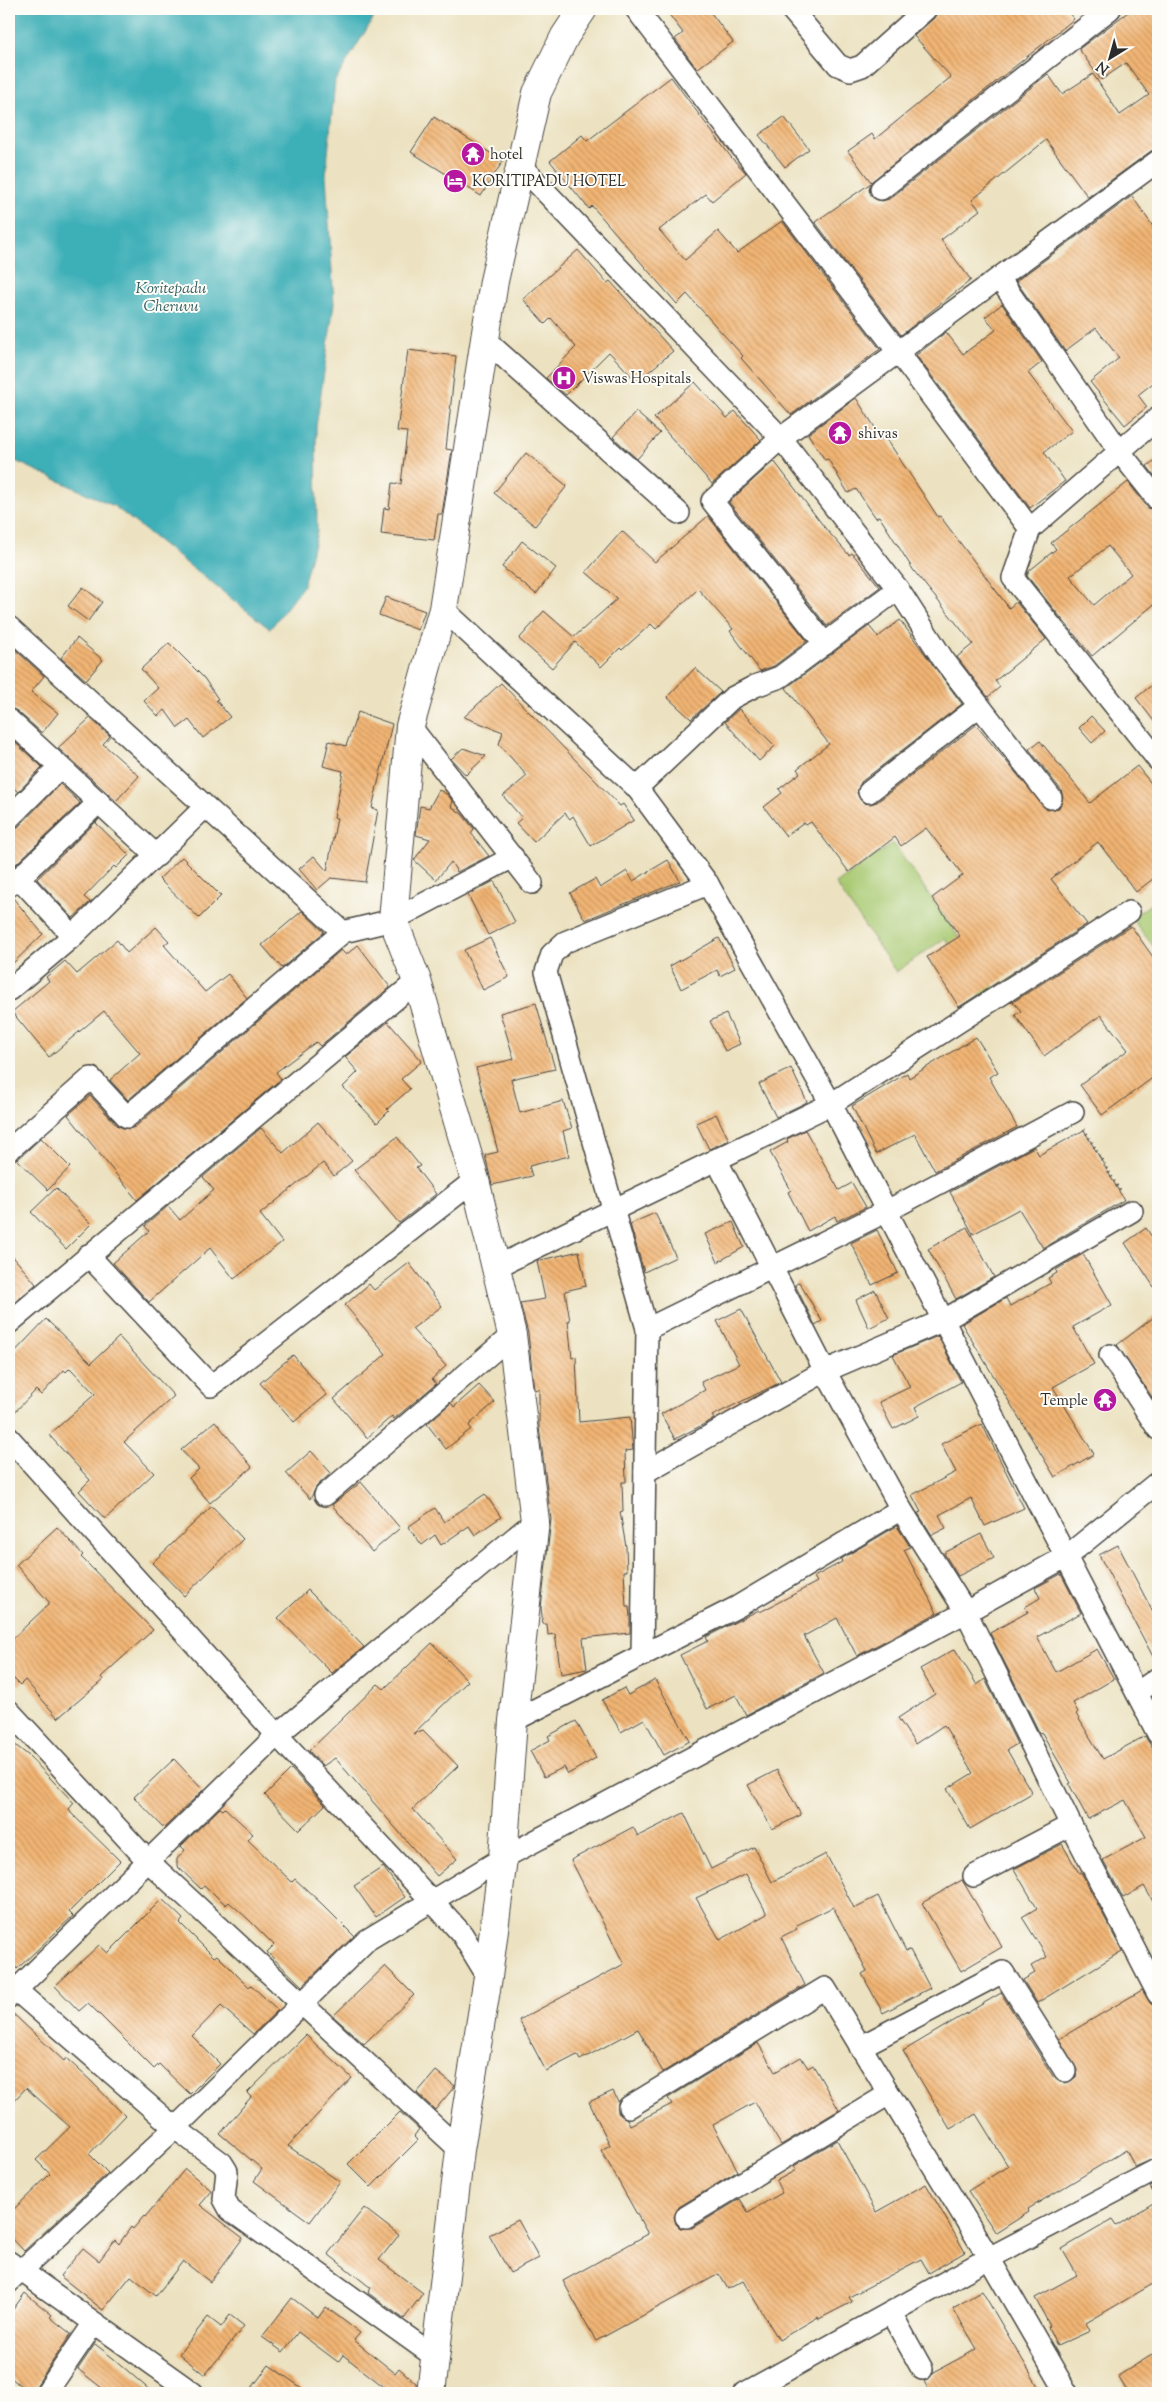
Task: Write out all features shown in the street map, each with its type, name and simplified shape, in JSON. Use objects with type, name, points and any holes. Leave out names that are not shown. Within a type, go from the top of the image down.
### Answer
[{"type":"street","points":[[431,2393],[460,2150],[488,1977],[503,1858],[512,1721],[534,1522],[512,1335],[475,1180],[416,981],[393,920],[410,726],[443,609],[494,282],[519,164],[537,93],[565,36],[584,9]]},
{"type":"street","points":[[636,9],[899,353],[1030,529]]},
{"type":"street","points":[[791,9],[838,65],[850,70],[862,66],[926,9]]},
{"type":"street","points":[[881,189],[1110,9]]},
{"type":"street","points":[[825,644],[712,501],[781,438],[1158,161]]},
{"type":"street","points":[[519,164],[781,438],[898,589],[943,659],[1051,798]]},
{"type":"street","points":[[999,278],[1120,452],[1158,500]]},
{"type":"street","points":[[484,340],[679,513]]},
{"type":"street","points":[[1158,418],[1030,529],[1013,578],[1158,760]]},
{"type":"street","points":[[637,788],[732,698],[755,686],[780,677],[898,589]]},
{"type":"street","points":[[443,609],[637,788],[708,884],[831,1104],[1158,1734]]},
{"type":"street","points":[[9,627],[343,932]]},
{"type":"street","points":[[869,792],[979,706]]},
{"type":"street","points":[[9,720],[157,856]]},
{"type":"street","points":[[410,726],[532,883]]},
{"type":"street","points":[[9,818],[60,767]]},
{"type":"street","points":[[73,936],[14,882],[99,802]]},
{"type":"street","points":[[9,990],[73,936],[205,807]]},
{"type":"street","points":[[9,1150],[91,1078],[128,1117],[343,932],[393,920],[513,857]]},
{"type":"street","points":[[642,1656],[647,1329],[611,1210],[546,972],[552,954],[565,942],[708,884]]},
{"type":"street","points":[[496,1267],[831,1104],[1129,912]]},
{"type":"street","points":[[9,1323],[416,981]]},
{"type":"street","points":[[647,1329],[887,1211],[1074,1112]]},
{"type":"street","points":[[716,1159],[825,1371],[901,1509],[966,1612],[1070,1825],[1158,1994]]},
{"type":"street","points":[[88,1255],[211,1386],[475,1180]]},
{"type":"street","points":[[645,1472],[825,1371],[944,1320],[1132,1211]]},
{"type":"street","points":[[325,1495],[512,1335]]},
{"type":"street","points":[[1110,1355],[1158,1429]]},
{"type":"street","points":[[9,1438],[277,1735],[432,1900],[462,1934],[488,1977]]},
{"type":"street","points":[[193,2393],[94,2323],[13,2271],[175,2128],[367,1940],[503,1858],[966,1612],[1067,1556],[1158,1482]]},
{"type":"street","points":[[512,1721],[737,1607],[901,1509]]},
{"type":"street","points":[[434,2356],[230,2210],[224,2199],[227,2171],[222,2163],[175,2128],[11,1991],[149,1862],[277,1735],[534,1522]]},
{"type":"street","points":[[1137,1693],[1158,1678]]},
{"type":"street","points":[[9,1712],[149,1862],[460,2150]]},
{"type":"street","points":[[974,1876],[1070,1825]]},
{"type":"street","points":[[860,2047],[1003,1972],[1065,2070]]},
{"type":"street","points":[[629,2107],[824,1988],[989,2258],[1067,2393]]},
{"type":"street","points":[[686,2217],[889,2094]]},
{"type":"street","points":[[745,2393],[989,2258],[1158,2169]]},
{"type":"street","points":[[891,2312],[922,2370]]},
{"type":"street","points":[[46,2393],[94,2323]]},
{"type":"path","points":[[1074,1112],[1132,1211]]},
{"type":"green space","points":[[893,843],[999,995],[987,1004],[945,938],[896,972],[836,884]]},
{"type":"green space","points":[[1158,899],[1158,952],[1131,918]]},
{"type":"water","name":"Koritepadu Cheruvu","points":[[9,9],[379,9],[335,81],[326,175],[334,304],[316,427],[317,532],[303,586],[270,629],[114,506],[9,458]]},
{"type":"building","points":[[665,9],[708,9],[733,42],[697,69],[675,39],[683,33]]},
{"type":"building","points":[[938,9],[1065,9],[1074,19],[871,182],[848,151],[872,134],[875,139],[951,77],[914,36],[934,18]]},
{"type":"building","points":[[1132,9],[1158,9],[1158,149],[1151,151],[1088,197],[1046,140],[972,200],[980,210],[941,240],[971,280],[901,335],[815,222],[871,183],[869,190],[872,197],[882,201],[889,199],[1048,74],[1062,94],[1093,74],[1120,115],[1149,95],[1126,63],[1101,80],[1079,49]]},
{"type":"building","points":[[671,77],[731,157],[746,173],[712,201],[706,194],[659,230],[685,260],[718,231],[737,253],[782,221],[880,349],[791,415],[741,358],[743,356],[687,294],[677,304],[592,206],[589,209],[550,161],[582,135],[587,141]]},
{"type":"building","points":[[434,117],[503,161],[481,196],[411,152]]},
{"type":"building","points":[[784,117],[809,149],[785,167],[759,135]]},
{"type":"building","points":[[1132,196],[1158,234],[1158,379],[1138,395],[1147,407],[1125,425],[1090,382],[1119,358],[1096,328],[1065,351],[1016,281]]},
{"type":"building","points":[[578,250],[607,283],[610,281],[673,351],[637,382],[609,352],[566,395],[546,378],[576,347],[551,318],[545,324],[523,299]]},
{"type":"building","points":[[1002,304],[1042,362],[1028,373],[1072,431],[1044,452],[1065,481],[1030,508],[916,355],[946,332],[963,354],[996,330],[985,317]]},
{"type":"building","points":[[408,350],[456,356],[446,449],[452,450],[442,514],[438,514],[434,540],[381,534],[384,508],[389,509],[392,483],[401,484],[407,432],[397,431]]},
{"type":"building","points":[[695,382],[727,418],[735,411],[761,440],[712,484],[654,418]]},
{"type":"building","points":[[856,398],[883,440],[886,438],[938,517],[940,516],[1009,608],[1016,602],[1046,639],[995,681],[1000,687],[988,697],[957,657],[973,644],[914,571],[879,516],[876,518],[856,489],[848,493],[828,459],[825,460],[808,434]]},
{"type":"building","points":[[636,412],[660,433],[637,459],[613,437]]},
{"type":"building","points":[[526,453],[567,486],[535,526],[494,493]]},
{"type":"building","points":[[1158,458],[1158,480],[1147,466]]},
{"type":"building","points":[[774,461],[825,528],[849,555],[852,553],[880,587],[827,626],[729,502]]},
{"type":"building","points":[[1128,482],[1148,508],[1158,512],[1158,601],[1092,656],[1027,576],[1029,571],[1056,549],[1051,543]],"holes":[[[1108,546],[1131,574],[1094,605],[1070,576]]]},
{"type":"building","points":[[708,516],[807,641],[774,666],[760,671],[730,631],[733,629],[698,589],[656,629],[651,624],[622,650],[620,648],[601,667],[575,642],[552,668],[519,639],[544,611],[574,637],[617,599],[586,572],[622,531],[655,562]]},
{"type":"building","points":[[522,541],[556,568],[536,594],[502,567]]},
{"type":"building","points":[[83,587],[102,602],[88,621],[68,606]]},
{"type":"building","points":[[386,597],[425,611],[418,630],[379,615]]},
{"type":"building","points":[[900,620],[962,704],[861,782],[857,793],[864,803],[877,802],[976,725],[1047,810],[1059,808],[1063,797],[1061,790],[1029,749],[1040,741],[1090,803],[1137,766],[1158,792],[1158,875],[1136,892],[1098,842],[1051,879],[1087,924],[959,1007],[927,957],[960,936],[932,898],[963,875],[926,828],[901,846],[895,837],[849,872],[811,822],[806,825],[804,823],[786,836],[764,807],[782,793],[779,789],[800,773],[797,769],[829,744],[786,688],[869,626],[878,637]]},
{"type":"building","points":[[77,638],[103,660],[86,680],[61,658]]},
{"type":"building","points":[[169,643],[204,678],[218,699],[216,700],[230,717],[203,738],[189,720],[178,728],[165,710],[158,716],[144,701],[158,688],[141,669]]},
{"type":"building","points":[[9,644],[44,676],[31,692],[58,713],[42,733],[17,711],[9,708]]},
{"type":"building","points":[[695,668],[721,692],[691,719],[667,697]]},
{"type":"building","points":[[1158,680],[1158,726],[1136,698]]},
{"type":"building","points":[[501,683],[620,806],[623,804],[634,820],[591,846],[573,816],[570,819],[565,813],[534,842],[516,823],[522,818],[503,796],[527,776],[499,744],[503,732],[464,717]]},
{"type":"building","points":[[739,709],[775,746],[759,761],[725,722]]},
{"type":"building","points":[[358,712],[392,724],[372,808],[378,810],[365,882],[331,878],[317,890],[299,869],[314,856],[327,871],[337,818],[334,818],[343,771],[323,766],[329,741],[346,746]]},
{"type":"building","points":[[1091,716],[1105,731],[1092,743],[1079,728]]},
{"type":"building","points":[[90,718],[110,736],[103,744],[139,776],[116,801],[58,748]]},
{"type":"building","points":[[9,737],[42,767],[18,792],[9,784]]},
{"type":"building","points":[[463,748],[486,756],[466,775],[451,759]]},
{"type":"building","points":[[60,784],[80,803],[16,864],[9,857],[9,832],[18,827]]},
{"type":"building","points":[[439,790],[448,795],[453,802],[451,806],[462,814],[474,829],[471,833],[489,856],[457,872],[451,862],[436,880],[414,860],[430,839],[416,835],[420,806],[429,808]]},
{"type":"building","points":[[99,819],[96,823],[129,855],[116,868],[114,866],[84,897],[90,902],[73,918],[37,879]]},
{"type":"building","points":[[182,857],[221,896],[199,918],[159,879]]},
{"type":"building","points":[[668,860],[680,881],[585,920],[570,893],[595,879],[600,888],[627,871],[633,881]]},
{"type":"building","points":[[494,881],[515,922],[488,935],[468,895]]},
{"type":"building","points":[[9,898],[13,898],[43,934],[9,967]]},
{"type":"building","points":[[302,911],[324,932],[282,968],[262,945]]},
{"type":"building","points":[[1131,926],[1158,964],[1158,1074],[1102,1115],[1080,1085],[1128,1050],[1101,1015],[1044,1056],[1015,1015],[1021,1011],[1013,1002]]},
{"type":"building","points":[[156,927],[169,941],[164,945],[205,992],[228,974],[247,998],[128,1100],[110,1080],[140,1053],[104,1011],[49,1057],[12,1012],[49,981],[46,977],[65,961],[77,974],[117,940],[127,953]]},
{"type":"building","points":[[490,938],[509,977],[483,990],[464,950]]},
{"type":"building","points":[[719,938],[735,968],[720,976],[717,970],[681,989],[670,966]]},
{"type":"building","points":[[358,945],[390,987],[320,1046],[316,1042],[276,1072],[281,1079],[137,1200],[68,1115],[90,1096],[118,1126],[129,1129],[135,1127],[341,950],[346,955]]},
{"type":"building","points":[[536,1003],[555,1069],[511,1079],[520,1113],[563,1101],[572,1128],[563,1131],[569,1156],[529,1166],[532,1176],[492,1185],[485,1155],[498,1152],[476,1068],[514,1059],[500,1013]]},
{"type":"building","points":[[726,1014],[740,1044],[725,1051],[710,1021]]},
{"type":"building","points":[[388,1022],[422,1061],[401,1079],[410,1089],[387,1109],[389,1111],[377,1123],[343,1087],[358,1072],[345,1057]]},
{"type":"building","points":[[976,1037],[998,1072],[989,1077],[1017,1127],[935,1171],[915,1134],[876,1154],[852,1106],[907,1073],[909,1078]]},
{"type":"building","points":[[791,1068],[807,1102],[776,1117],[759,1084]]},
{"type":"building","points":[[716,1114],[729,1140],[709,1149],[696,1123]]},
{"type":"building","points":[[318,1122],[352,1161],[334,1176],[323,1163],[260,1214],[282,1242],[234,1279],[210,1248],[149,1302],[113,1263],[149,1231],[145,1226],[168,1206],[180,1220],[214,1190],[203,1177],[261,1128],[283,1153]]},
{"type":"building","points":[[805,1130],[839,1190],[852,1183],[866,1207],[837,1221],[835,1216],[808,1231],[788,1192],[791,1190],[770,1152],[788,1142],[787,1139]]},
{"type":"building","points":[[1084,1130],[1124,1200],[1043,1248],[1019,1209],[973,1234],[950,1192],[1034,1147],[1039,1155]]},
{"type":"building","points":[[397,1137],[420,1166],[416,1168],[436,1194],[399,1223],[354,1170]]},
{"type":"building","points":[[41,1138],[70,1167],[48,1190],[17,1160]]},
{"type":"building","points":[[56,1188],[91,1224],[66,1249],[31,1212]]},
{"type":"building","points":[[655,1213],[676,1257],[644,1272],[630,1224]]},
{"type":"building","points":[[733,1222],[744,1247],[718,1262],[705,1234]]},
{"type":"building","points":[[967,1227],[994,1277],[956,1299],[928,1249]]},
{"type":"building","points":[[1146,1228],[1158,1246],[1158,1293],[1125,1243]]},
{"type":"building","points":[[877,1230],[898,1273],[872,1285],[851,1243]]},
{"type":"building","points":[[579,1251],[586,1286],[565,1291],[570,1321],[568,1321],[572,1358],[576,1357],[579,1422],[630,1417],[633,1450],[625,1451],[626,1482],[622,1482],[623,1511],[620,1512],[626,1547],[627,1571],[624,1571],[626,1607],[629,1607],[630,1617],[630,1633],[583,1638],[587,1669],[561,1674],[555,1634],[548,1635],[547,1624],[543,1624],[541,1608],[551,1519],[539,1427],[539,1389],[534,1390],[528,1333],[520,1303],[545,1299],[537,1261]]},
{"type":"building","points":[[9,1252],[36,1284],[9,1307]]},
{"type":"building","points":[[1083,1254],[1112,1305],[1073,1327],[1094,1364],[1053,1387],[1094,1454],[1055,1477],[962,1324],[1006,1298],[1010,1306],[1051,1283],[1048,1278],[1057,1273],[1056,1270]]},
{"type":"building","points":[[409,1263],[442,1306],[412,1329],[446,1366],[432,1379],[436,1384],[394,1419],[392,1416],[367,1438],[334,1399],[386,1354],[345,1305],[369,1284],[374,1290]]},
{"type":"building","points":[[799,1282],[822,1321],[815,1325],[795,1285]]},
{"type":"building","points":[[875,1290],[889,1318],[869,1328],[856,1300]]},
{"type":"building","points":[[741,1309],[781,1382],[712,1416],[714,1419],[675,1439],[661,1414],[705,1390],[701,1382],[739,1364],[717,1321]]},
{"type":"building","points":[[1158,1314],[1158,1406],[1117,1345]]},
{"type":"building","points":[[46,1319],[91,1363],[119,1337],[174,1396],[124,1442],[154,1473],[105,1519],[79,1491],[90,1480],[49,1435],[95,1394],[70,1368],[66,1372],[64,1370],[41,1395],[36,1390],[9,1418],[9,1358]]},
{"type":"building","points":[[938,1336],[961,1382],[915,1407],[919,1416],[893,1429],[879,1402],[910,1387],[893,1355]]},
{"type":"building","points":[[293,1355],[327,1395],[294,1422],[260,1383]]},
{"type":"building","points":[[479,1385],[495,1402],[469,1425],[471,1429],[446,1449],[427,1424],[451,1403],[454,1407]]},
{"type":"building","points":[[215,1421],[252,1467],[210,1503],[189,1478],[199,1469],[181,1450]]},
{"type":"building","points":[[982,1424],[1024,1508],[985,1526],[971,1498],[939,1515],[946,1528],[932,1535],[918,1513],[921,1512],[912,1495],[956,1472],[941,1444]]},
{"type":"building","points":[[311,1451],[331,1473],[317,1486],[310,1499],[286,1473]]},
{"type":"building","points":[[361,1482],[400,1528],[372,1552],[332,1505]]},
{"type":"building","points":[[485,1494],[501,1517],[475,1535],[469,1526],[441,1545],[435,1535],[422,1545],[408,1527],[435,1508],[444,1522]]},
{"type":"building","points":[[212,1506],[243,1539],[184,1596],[152,1563]]},
{"type":"building","points":[[897,1526],[910,1547],[904,1550],[937,1613],[857,1656],[837,1618],[804,1636],[824,1673],[746,1715],[736,1695],[707,1709],[680,1655],[708,1641],[706,1637],[759,1610],[760,1612],[817,1582],[814,1577],[842,1562],[841,1559]]},
{"type":"building","points":[[57,1527],[83,1555],[81,1557],[153,1630],[101,1677],[103,1680],[58,1718],[25,1680],[20,1685],[9,1674],[9,1642],[50,1603],[16,1565]]},
{"type":"building","points":[[981,1534],[994,1558],[958,1576],[944,1553]]},
{"type":"building","points":[[1118,1545],[1158,1622],[1158,1666],[1099,1555]]},
{"type":"building","points":[[1061,1574],[1081,1613],[1037,1637],[1056,1672],[1097,1649],[1114,1679],[1073,1703],[1078,1712],[1076,1714],[1103,1759],[1145,1736],[1158,1758],[1158,1910],[1144,1886],[1123,1898],[1103,1860],[1146,1837],[1125,1800],[1088,1819],[1069,1784],[1071,1783],[1042,1733],[1039,1732],[990,1633],[1028,1612],[1025,1607],[1040,1598],[1035,1588]]},
{"type":"building","points":[[308,1590],[364,1647],[332,1673],[278,1618]]},
{"type":"building","points":[[432,1643],[468,1681],[413,1734],[423,1730],[458,1766],[413,1809],[457,1859],[437,1876],[335,1758],[323,1766],[309,1751],[378,1684],[384,1689]]},
{"type":"building","points":[[955,1649],[977,1685],[985,1679],[1017,1744],[1007,1750],[1032,1793],[970,1829],[947,1789],[973,1773],[944,1725],[915,1744],[898,1718],[935,1694],[920,1669]]},
{"type":"building","points":[[655,1680],[690,1741],[664,1755],[644,1719],[621,1732],[602,1700],[624,1688],[628,1695]]},
{"type":"building","points":[[576,1721],[596,1758],[568,1774],[564,1767],[544,1777],[530,1751],[550,1740],[548,1736]]},
{"type":"building","points":[[9,1740],[29,1756],[74,1803],[69,1809],[71,1813],[120,1861],[69,1912],[73,1916],[17,1969],[9,1960]]},
{"type":"building","points":[[174,1759],[203,1790],[164,1828],[134,1797]]},
{"type":"building","points":[[291,1769],[325,1805],[299,1830],[265,1795]]},
{"type":"building","points":[[777,1770],[801,1815],[772,1829],[748,1785]]},
{"type":"building","points":[[220,1808],[223,1810],[225,1808],[253,1834],[247,1839],[292,1882],[295,1879],[354,1936],[302,1986],[267,1952],[274,1945],[249,1920],[229,1902],[226,1905],[204,1885],[201,1889],[177,1866],[177,1859],[185,1850],[181,1846]]},
{"type":"building","points":[[684,1813],[711,1869],[754,1847],[772,1882],[826,1854],[854,1908],[878,1896],[906,1951],[910,1950],[930,1988],[883,2013],[862,1974],[867,1971],[833,1907],[795,1926],[797,1929],[781,1937],[805,1985],[663,2072],[638,2029],[580,2060],[577,2055],[546,2071],[519,2020],[624,1964],[571,1860],[633,1827],[638,1836]],"holes":[[[746,1874],[767,1914],[720,1940],[696,1898]]]},
{"type":"building","points":[[1062,1844],[1079,1873],[1081,1872],[1122,1951],[1037,2003],[1023,1980],[1035,1973],[1031,1966],[1047,1957],[1022,1917],[1037,1908],[1014,1869]]},
{"type":"building","points":[[383,1867],[405,1897],[376,1917],[354,1886]]},
{"type":"building","points":[[962,1880],[1002,1947],[961,1971],[922,1903]]},
{"type":"building","points":[[162,1899],[183,1919],[180,1923],[214,1957],[217,1955],[249,1987],[251,1985],[278,2010],[253,2034],[221,2006],[192,2036],[220,2064],[190,2094],[159,2064],[154,2069],[88,2003],[79,2011],[55,1986],[99,1945],[108,1953]]},
{"type":"building","points":[[385,1966],[414,1995],[364,2044],[333,2016]]},
{"type":"building","points":[[1142,1990],[1151,2004],[1158,2006],[1158,2157],[1135,2167],[1126,2150],[1028,2209],[1029,2212],[996,2233],[968,2191],[1008,2166],[976,2114],[950,2129],[903,2051],[1001,1993],[1054,2078],[1066,2083],[1076,2077],[1077,2070],[1059,2039]]},
{"type":"building","points":[[9,2010],[64,2061],[66,2058],[125,2116],[89,2154],[108,2173],[24,2251],[9,2235],[9,2214],[50,2174],[36,2160],[70,2127],[26,2088],[9,2106]]},
{"type":"building","points":[[306,2035],[352,2078],[288,2146],[340,2182],[310,2222],[254,2181],[262,2169],[220,2134],[251,2097],[247,2093]]},
{"type":"building","points":[[758,2043],[775,2072],[801,2057],[808,2068],[813,2065],[839,2110],[781,2145],[755,2102],[713,2125],[738,2171],[679,2207],[674,2217],[676,2224],[680,2228],[692,2228],[740,2199],[748,2212],[782,2193],[776,2181],[796,2170],[794,2166],[837,2140],[876,2212],[926,2184],[965,2252],[929,2273],[921,2259],[849,2297],[852,2302],[819,2319],[818,2317],[779,2340],[743,2281],[728,2289],[719,2274],[596,2341],[563,2281],[648,2234],[601,2150],[610,2145],[589,2102],[613,2091],[618,2101],[618,2113],[627,2119],[630,2125],[672,2104],[668,2098]]},
{"type":"building","points":[[436,2071],[455,2086],[435,2110],[417,2093]]},
{"type":"building","points":[[400,2112],[419,2129],[414,2136],[418,2140],[371,2187],[348,2164]]},
{"type":"building","points":[[185,2169],[212,2191],[200,2205],[243,2238],[210,2282],[183,2261],[156,2296],[131,2276],[103,2310],[60,2276],[83,2248],[99,2261],[115,2240],[119,2244],[131,2227],[133,2229],[145,2217]]},
{"type":"building","points":[[1158,2183],[1158,2200],[1150,2187]]},
{"type":"building","points":[[1158,2200],[1158,2281],[1086,2323],[1090,2331],[1057,2346],[1048,2327],[1050,2326],[1035,2298],[1077,2275],[1062,2249],[1112,2220],[1116,2226]]},
{"type":"building","points":[[364,2208],[399,2235],[379,2260],[423,2293],[404,2319],[368,2293],[371,2288],[328,2254]]},
{"type":"building","points":[[518,2220],[539,2258],[510,2273],[489,2235]]},
{"type":"building","points":[[982,2291],[1042,2393],[930,2393],[924,2381],[928,2380],[934,2372],[977,2349],[953,2308]]},
{"type":"building","points":[[25,2293],[52,2315],[50,2317],[71,2334],[36,2386],[34,2393],[29,2393],[9,2376],[9,2315]]},
{"type":"building","points":[[292,2298],[318,2318],[326,2307],[360,2333],[354,2340],[395,2373],[399,2368],[416,2383],[416,2393],[392,2393],[343,2355],[338,2362],[298,2332],[283,2352],[262,2337]]},
{"type":"building","points":[[230,2315],[244,2326],[205,2375],[179,2354],[208,2317],[221,2327]]},
{"type":"building","points":[[95,2344],[153,2393],[108,2393],[78,2369]]},
{"type":"building","points":[[1158,2351],[1158,2393],[1128,2393],[1118,2376]]},
{"type":"building","points":[[269,2365],[309,2393],[248,2393]]},
{"type":"place","name":"hotel","points":[[473,154]]},
{"type":"place","name":"KORITIPADU HOTEL","points":[[455,181]]},
{"type":"place","name":"Viswas Hospitals","points":[[564,378]]},
{"type":"place","name":"shivas","points":[[840,433]]},
{"type":"place","name":"Temple","points":[[1105,1400]]}]
